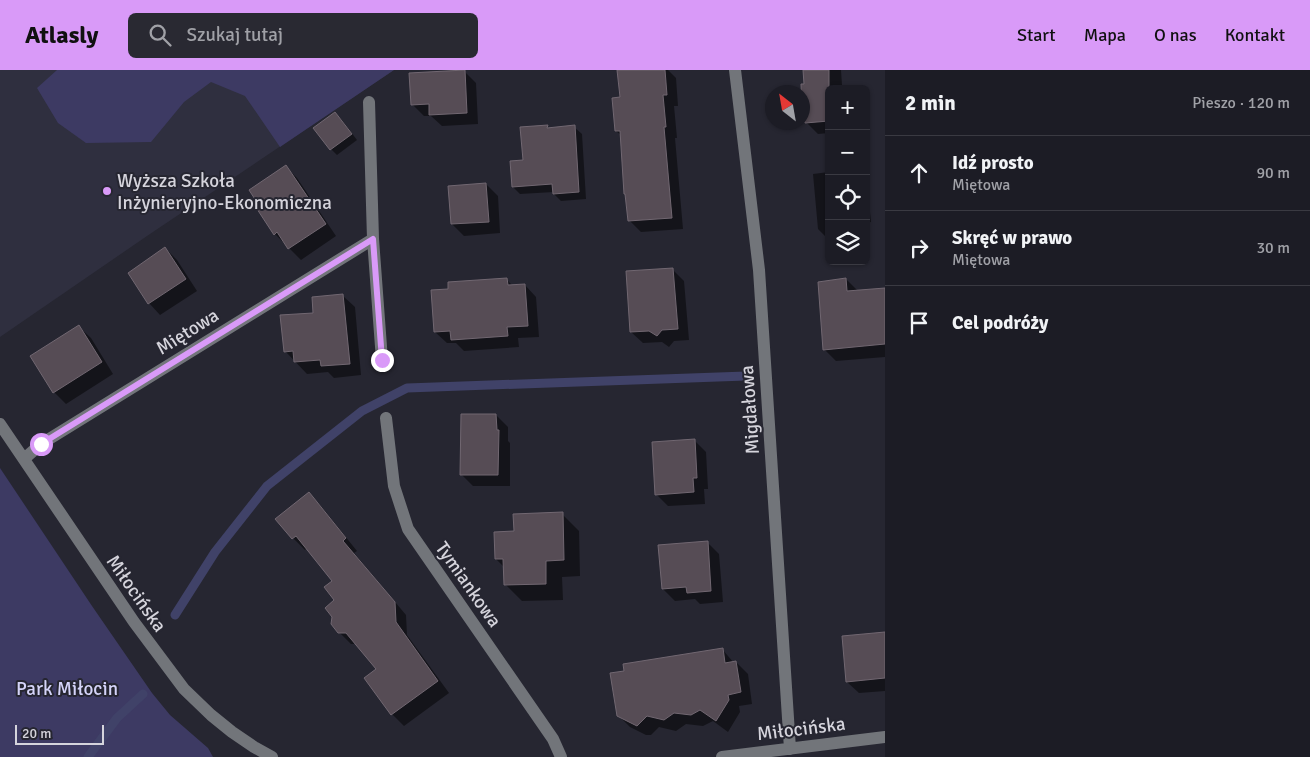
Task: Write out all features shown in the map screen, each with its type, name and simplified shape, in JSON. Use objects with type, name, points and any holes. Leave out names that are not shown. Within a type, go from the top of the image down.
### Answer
[{"type":"street","name":"Migdałowa","points":[[735,70],[759,270],[790,749]]},
{"type":"street","points":[[369,102],[373,239],[382,360]]},
{"type":"street","name":"Miętowa","points":[[24,459],[41,444],[373,239]]},
{"type":"street","name":"Tymiankowa","points":[[386,418],[394,486],[408,529],[553,740],[560,757]]},
{"type":"street","name":"Miłocińska","points":[[0,424],[134,622],[184,689],[232,732],[251,752],[272,757]]},
{"type":"street","name":"Miłocińska","points":[[722,757],[885,737]]},
{"type":"shaded area","name":"Wyższa Szkoła Inżynieryjno-Ekonomiczna","points":[[0,70],[394,70],[0,337]]},
{"type":"green space","points":[[57,70],[394,70],[280,147],[245,96],[211,82],[184,102],[151,142],[86,143],[58,123],[37,88]]},
{"type":"green space","name":"Park Miłocin","points":[[0,468],[152,693],[170,715],[208,748],[213,757],[0,757]]},
{"type":"building","points":[[465,70],[467,113],[429,115],[429,104],[411,105],[409,73]]},
{"type":"building","points":[[617,70],[665,70],[667,95],[663,95],[666,127],[664,127],[672,218],[628,221],[624,194],[620,131],[615,131],[612,98],[620,97]]},
{"type":"building","points":[[803,70],[829,70],[829,85],[825,85],[825,121],[810,123],[810,85],[801,85],[804,84]]},
{"type":"building","points":[[335,112],[352,134],[330,150],[313,128]]},
{"type":"building","points":[[548,125],[547,128],[575,125],[579,192],[553,194],[552,184],[512,187],[510,161],[523,160],[520,127]]},
{"type":"building","points":[[286,165],[326,224],[288,249],[277,232],[274,235],[257,209],[260,207],[249,190]]},
{"type":"building","points":[[486,183],[489,222],[451,224],[448,186]]},
{"type":"building","points":[[165,247],[186,279],[148,304],[128,273]]},
{"type":"building","points":[[673,268],[678,329],[662,330],[657,336],[649,331],[630,332],[626,271]]},
{"type":"building","points":[[507,278],[508,285],[525,284],[528,326],[507,327],[508,336],[451,340],[450,331],[434,332],[431,290],[448,289],[448,282]]},
{"type":"building","points":[[846,278],[847,291],[885,288],[885,344],[823,350],[818,282]]},
{"type":"building","points":[[343,294],[350,364],[321,366],[320,360],[294,362],[293,351],[284,352],[280,315],[313,313],[312,297]]},
{"type":"building","points":[[79,325],[102,362],[53,393],[30,356]]},
{"type":"building","points":[[461,414],[496,414],[497,430],[499,430],[498,475],[460,475]]},
{"type":"building","points":[[695,439],[697,478],[693,478],[694,492],[655,495],[652,442]]},
{"type":"building","points":[[309,492],[346,538],[343,541],[395,602],[396,622],[438,681],[391,715],[364,678],[376,669],[346,633],[338,633],[331,624],[332,617],[325,608],[334,600],[324,587],[332,581],[296,536],[292,539],[275,519]]},
{"type":"building","points":[[563,512],[564,560],[546,561],[546,584],[504,585],[503,559],[495,559],[494,532],[514,531],[513,514]]},
{"type":"building","points":[[708,541],[711,591],[687,593],[686,587],[662,589],[658,545]]},
{"type":"building","points":[[885,632],[885,678],[846,682],[842,636]]},
{"type":"building","points":[[723,648],[725,663],[736,661],[741,692],[728,695],[729,700],[716,721],[700,710],[691,715],[674,713],[664,720],[647,716],[637,726],[617,716],[610,673],[624,671],[623,664]]},
{"type":"waterway","points":[[175,615],[215,552],[267,486],[362,411],[407,388],[746,376]]},
{"type":"waterway","points":[[88,757],[117,718],[143,694]]},
{"type":"place","name":"Wyższa Szkoła Inżynieryjno-Ekonomiczna","points":[[107,191]]},
{"type":"route","points":[[41,444],[373,239],[382,360]]}]
